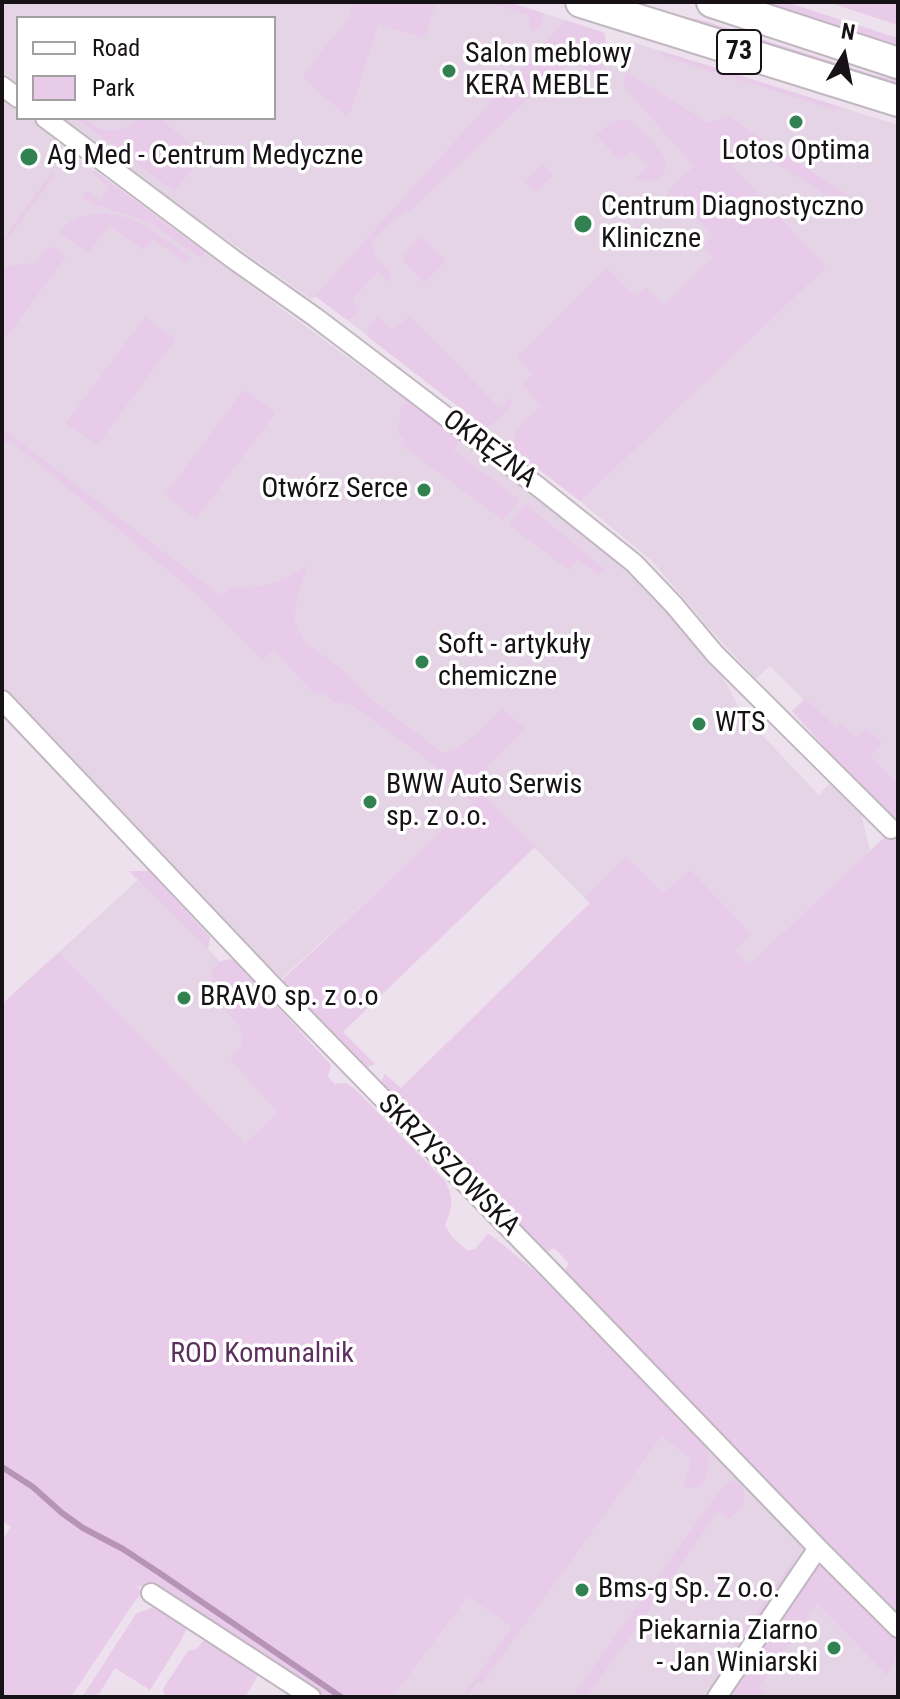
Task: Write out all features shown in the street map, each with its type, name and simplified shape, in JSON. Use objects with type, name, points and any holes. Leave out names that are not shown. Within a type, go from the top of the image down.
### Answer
[{"type":"main road","name":"73","points":[[581,2],[898,101]]},
{"type":"main road","name":"73","points":[[712,2],[898,63]]},
{"type":"street","name":"OKRĘŻNA","points":[[48,120],[315,317],[634,563],[715,654],[891,829]]},
{"type":"street","name":"SKRZYSZOWSKA","points":[[2,700],[259,973],[898,1628]]},
{"type":"street","points":[[717,1697],[818,1548]]},
{"type":"street","points":[[151,1593],[311,1697]]},
{"type":"shaded area","points":[[2,2],[508,2],[565,20],[558,30],[626,72],[635,43],[898,125],[898,795],[770,666],[756,679],[652,561],[580,501],[316,296],[311,299],[151,186],[65,120],[276,120],[276,16],[16,16],[16,82],[2,72]]},
{"type":"shaded area","points":[[2,97],[16,108],[16,120],[33,120],[57,138],[57,143],[381,382],[476,447],[609,551],[716,665],[743,715],[819,795],[830,783],[861,814],[870,851],[699,1013],[482,795],[281,979],[2,687]]},
{"type":"shaded area","points":[[138,880],[322,1070],[245,1143],[59,952]]},
{"type":"shaded area","points":[[672,1411],[898,1639],[898,1697],[393,1697],[468,1597],[512,1627]]},
{"type":"green space","points":[[353,2],[436,2],[424,38],[378,24],[347,116],[303,78],[349,19]]},
{"type":"green space","points":[[488,2],[508,2],[543,13],[541,24],[535,31],[531,30],[528,15]]},
{"type":"green space","points":[[753,2],[785,2],[898,38],[898,48]]},
{"type":"green space","points":[[828,2],[898,2],[898,25]]},
{"type":"green space","points":[[683,16],[898,80],[898,87],[671,17]]},
{"type":"green space","points":[[565,20],[605,33],[606,58],[599,71],[593,72],[571,62],[539,88],[409,212],[405,210],[373,240],[374,254],[390,272],[390,282],[378,271],[351,300],[360,309],[353,318],[347,320],[315,296]]},
{"type":"green space","points":[[661,51],[841,107],[836,110],[666,57]]},
{"type":"green space","points":[[626,72],[709,123],[727,116],[846,194],[840,203],[751,148],[732,166],[826,267],[580,501],[516,452],[517,431],[541,406],[523,385],[533,374],[517,357],[607,268],[635,297],[646,287],[664,305],[713,257],[702,246],[713,235],[680,202],[669,212],[666,205],[673,186],[694,166],[626,89]]},
{"type":"green space","points":[[79,120],[87,120],[111,131],[136,120],[162,120],[204,156],[174,191]]},
{"type":"green space","points":[[619,120],[630,120],[662,154],[665,169],[661,176],[649,181],[636,179],[648,166],[631,150],[620,160],[596,135]]},
{"type":"green space","points":[[543,164],[553,175],[535,192],[525,182]]},
{"type":"green space","points":[[54,170],[53,177],[2,246],[2,241]]},
{"type":"green space","points":[[94,170],[205,252],[201,258],[150,222],[83,198],[87,191],[101,201],[110,187],[92,173]]},
{"type":"green space","points":[[101,213],[121,216],[148,227],[190,258],[186,263],[153,239],[144,250],[109,225],[89,252],[60,233],[78,218]]},
{"type":"green space","points":[[422,237],[446,261],[424,283],[403,256]]},
{"type":"green space","points":[[51,247],[66,256],[2,343],[4,267],[37,262],[45,249]]},
{"type":"green space","points":[[410,316],[499,408],[511,397],[510,407],[503,415],[486,428],[367,336],[368,328],[377,317],[393,330]]},
{"type":"green space","points":[[145,317],[175,339],[96,444],[66,423]]},
{"type":"green space","points":[[243,391],[275,413],[196,519],[166,494]]},
{"type":"green space","points":[[405,403],[413,404],[461,437],[453,450],[519,500],[503,520],[400,444],[404,438],[398,433],[401,407]]},
{"type":"green space","points":[[2,428],[221,596],[230,588],[262,586],[279,581],[307,566],[298,592],[294,619],[305,643],[342,669],[368,697],[443,753],[468,741],[502,709],[525,729],[471,783],[535,847],[343,1032],[375,1064],[365,1068],[280,982],[473,802],[427,759],[352,705],[335,702],[324,692],[315,694],[274,650],[262,660],[186,585],[12,442],[2,443]]},
{"type":"green space","points":[[525,504],[604,569],[599,575],[577,559],[569,570],[509,525]]},
{"type":"green space","points":[[804,700],[836,728],[841,724],[855,739],[866,728],[882,743],[870,756],[898,784],[898,826],[792,711]]},
{"type":"green space","points":[[889,833],[898,842],[898,1616],[564,1272],[569,1263],[554,1248],[546,1253],[381,1082],[385,1074],[401,1088],[590,903],[585,897],[626,857],[663,893],[690,870],[751,934],[735,951],[749,965]]},
{"type":"green space","points":[[129,871],[149,871],[210,937],[208,949]]},
{"type":"green space","name":"ROD Komunalnik","points":[[59,952],[245,1143],[278,1112],[230,1059],[240,1047],[242,1032],[218,998],[212,978],[214,968],[220,962],[234,960],[331,1065],[328,1077],[335,1084],[346,1083],[355,1089],[445,1181],[451,1202],[445,1225],[451,1236],[468,1251],[475,1249],[488,1234],[496,1239],[537,1273],[707,1446],[708,1468],[704,1481],[694,1488],[686,1487],[684,1482],[692,1460],[662,1435],[482,1683],[478,1681],[468,1695],[465,1693],[512,1627],[468,1597],[393,1697],[320,1697],[151,1584],[136,1587],[143,1592],[71,1697],[2,1697],[2,1540],[11,1527],[2,1521],[2,1004]]},
{"type":"green space","points":[[734,1480],[740,1484],[744,1494],[738,1510],[729,1519],[719,1510],[587,1697],[572,1697],[715,1497],[727,1483]]},
{"type":"green space","points":[[800,1551],[764,1619],[735,1659],[728,1653]]},
{"type":"green space","points":[[822,1563],[896,1637],[896,1657],[887,1675],[817,1603],[758,1687],[767,1697],[724,1697],[811,1569]]},
{"type":"green space","points":[[161,1604],[189,1623],[150,1690],[115,1668],[97,1697],[82,1697],[136,1614]]},
{"type":"green space","points":[[210,1637],[261,1671],[245,1697],[165,1697],[163,1689],[188,1651],[197,1649]]},
{"type":"waterway","points":[[2,1467],[33,1487],[83,1528],[123,1549],[341,1697]]},
{"type":"place","name":"Salon meblowy KERA MEBLE","points":[[449,71]]},
{"type":"place","name":"Lotos Optima","points":[[796,122]]},
{"type":"place","name":"Ag Med - Centrum Medyczne","points":[[29,157]]},
{"type":"place","name":"Centrum Diagnostyczno Kliniczne","points":[[583,224]]},
{"type":"place","name":"Otwórz Serce","points":[[424,490]]},
{"type":"place","name":"Soft - artykuły chemiczne","points":[[422,662]]},
{"type":"place","name":"WTS","points":[[699,724]]},
{"type":"place","name":"BWW Auto Serwis sp. z o.o.","points":[[370,802]]},
{"type":"place","name":"BRAVO sp. z o.o","points":[[184,998]]},
{"type":"place","name":"Bms-g Sp. Z o.o.","points":[[582,1590]]},
{"type":"place","name":"Piekarnia Ziarno - Jan Winiarski","points":[[834,1648]]}]
